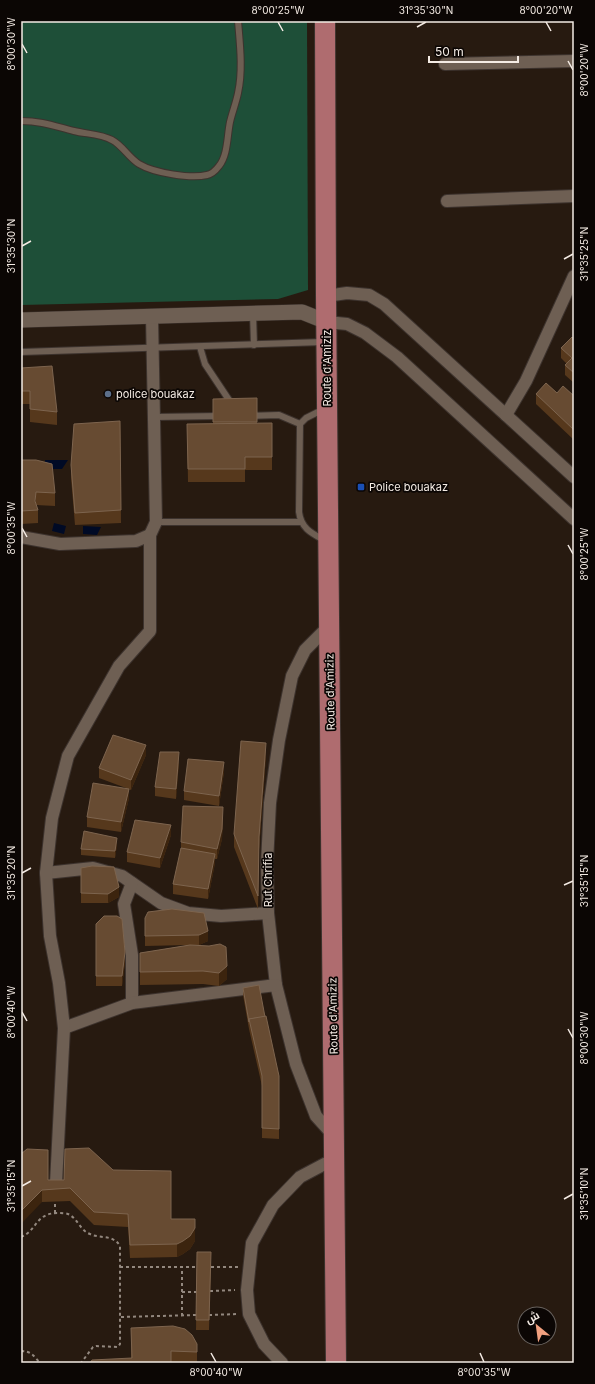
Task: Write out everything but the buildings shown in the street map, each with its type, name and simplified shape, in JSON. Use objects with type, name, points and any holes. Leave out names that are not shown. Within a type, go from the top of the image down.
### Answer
[{"type":"main road","name":"Route d'Amiziz","points":[[325,21],[328,542],[336,1363]]},
{"type":"street","points":[[445,64],[574,61]]},
{"type":"street","points":[[447,201],[574,196]]},
{"type":"street","points":[[506,415],[526,381],[574,276]]},
{"type":"street","points":[[302,312],[326,296],[347,293],[369,295],[384,304],[574,477]]},
{"type":"street","points":[[21,320],[302,312],[327,322],[347,324],[365,333],[397,357],[574,519]]},
{"type":"street","points":[[56,1183],[64,1028],[59,983],[50,936],[46,873],[52,818],[68,756],[119,666],[150,631],[150,535],[156,522],[152,317]]},
{"type":"street","points":[[21,537],[60,544],[136,541],[150,535]]},
{"type":"street","name":"Rut Chrifia","points":[[329,626],[305,650],[292,676],[278,740],[270,803],[267,863],[268,913],[276,985],[296,1064],[316,1116],[334,1136]]},
{"type":"street","points":[[46,873],[93,868],[122,876],[161,903],[188,913],[221,916],[268,913]]},
{"type":"street","points":[[132,883],[124,904],[132,955],[132,1003]]},
{"type":"street","points":[[64,1028],[132,1003],[276,985]]},
{"type":"street","points":[[282,1363],[264,1344],[249,1314],[247,1290],[252,1243],[273,1205],[300,1177],[334,1159]]},
{"type":"lane","points":[[21,121],[48,123],[108,138],[114,141],[140,165],[154,170],[169,174],[194,176],[207,175],[220,166],[223,159],[230,121],[238,92],[241,65],[238,21]]},
{"type":"lane","points":[[253,314],[254,345]]},
{"type":"lane","points":[[21,352],[327,342]]},
{"type":"lane","points":[[200,347],[205,364],[236,410]]},
{"type":"lane","points":[[327,407],[306,418],[300,424],[299,512],[301,522],[307,530],[328,542]]},
{"type":"lane","points":[[241,416],[279,415],[300,424]]},
{"type":"lane","points":[[154,418],[225,416]]},
{"type":"lane","points":[[156,522],[301,522]]},
{"type":"path","points":[[55,1213],[56,1202]]},
{"type":"path","points":[[21,1237],[28,1233],[38,1220],[46,1215],[55,1213],[70,1214],[90,1235],[111,1238],[117,1241],[120,1246],[121,1341],[118,1347],[93,1347],[81,1363]]},
{"type":"path","points":[[211,1267],[249,1266]]},
{"type":"path","points":[[182,1267],[182,1316]]},
{"type":"path","points":[[120,1268],[197,1267]]},
{"type":"path","points":[[210,1291],[247,1290]]},
{"type":"path","points":[[182,1292],[197,1292]]},
{"type":"path","points":[[209,1315],[249,1314]]},
{"type":"path","points":[[121,1317],[196,1315]]},
{"type":"path","points":[[21,1351],[33,1354],[40,1363]]},
{"type":"green space","points":[[21,21],[307,21],[308,290],[278,299],[21,305]]},
{"type":"water","points":[[45,460],[68,460],[62,469],[45,469]]},
{"type":"water","points":[[54,523],[66,526],[64,534],[52,531]]},
{"type":"water","points":[[83,526],[101,527],[97,535],[83,534]]},
{"type":"place","name":"police bouakaz","points":[[108,394]]},
{"type":"place","name":"Police bouakaz","points":[[361,487]]}]
